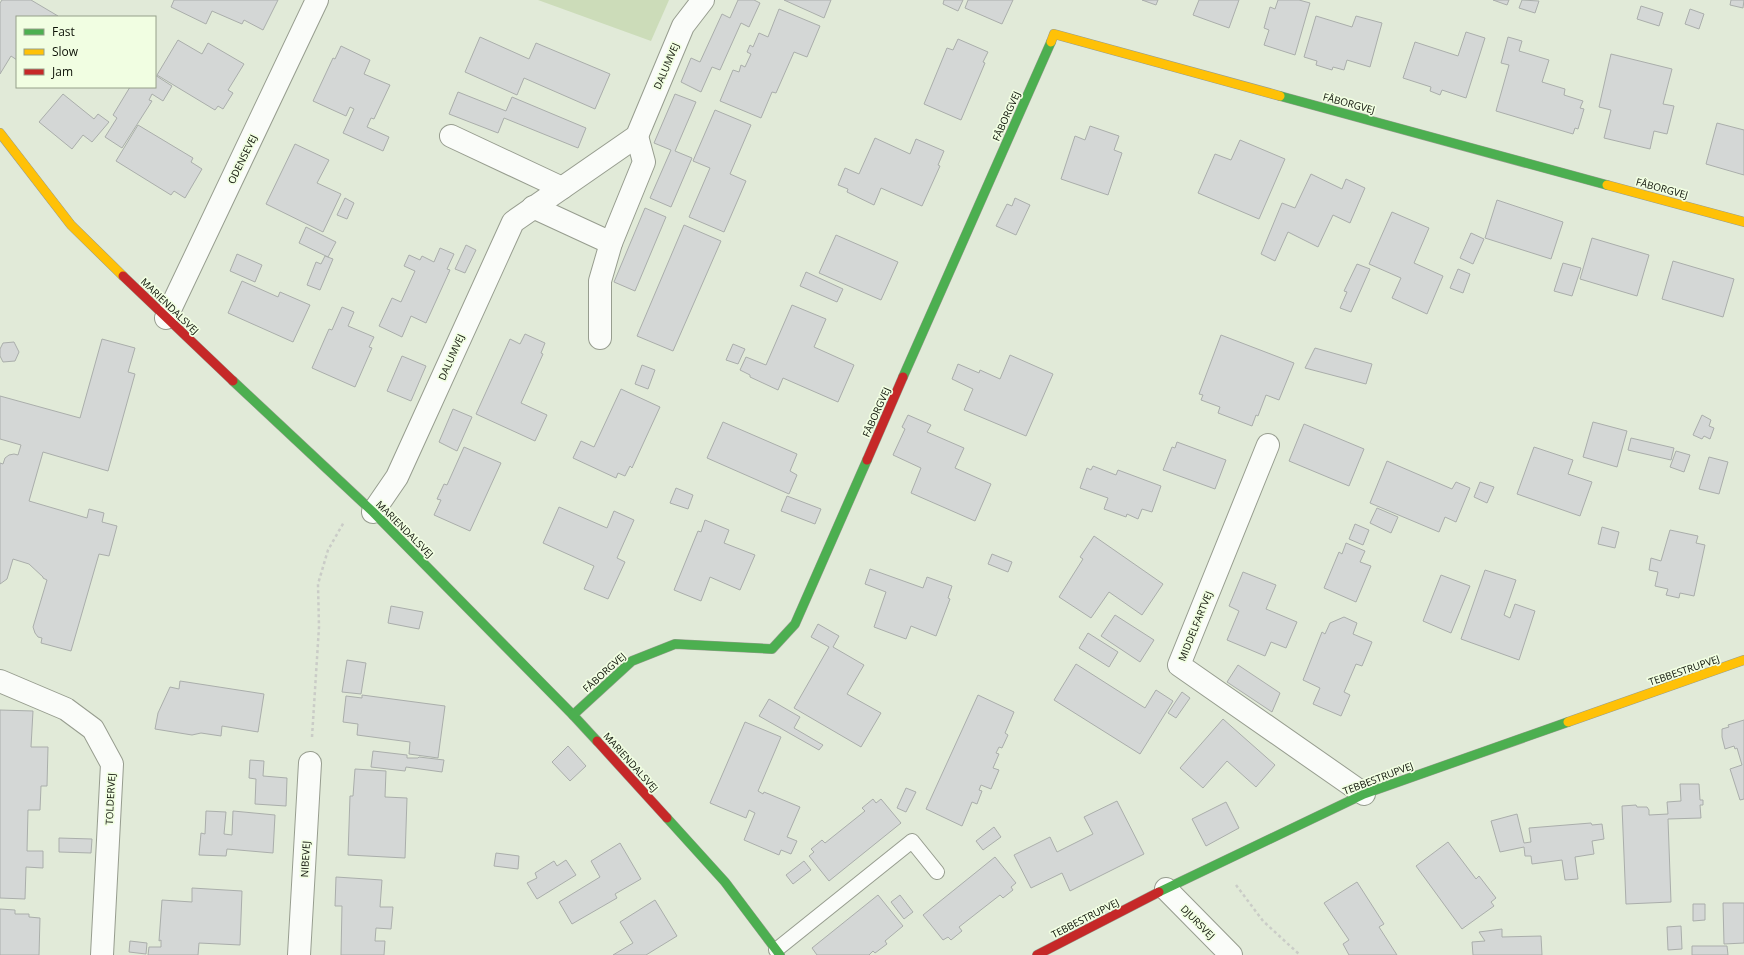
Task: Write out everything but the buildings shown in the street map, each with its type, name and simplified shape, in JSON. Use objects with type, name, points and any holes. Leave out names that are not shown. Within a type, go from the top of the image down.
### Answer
[{"type":"street","name":"ODENSEVEJ","points":[[166,318],[318,0]]},
{"type":"street","name":"DALUMVEJ","points":[[366,505],[397,477],[513,222],[637,136],[683,26],[704,0]]},
{"type":"street","name":"FÅBORGVEJ","points":[[573,715],[632,661],[675,644],[772,649],[795,624],[1054,34],[1744,222]]},
{"type":"street","name":"MARIENDALSVEJ","points":[[0,134],[72,226],[166,318],[366,505],[573,715],[725,882],[778,952]]},
{"type":"street","points":[[451,136],[562,188]]},
{"type":"street","points":[[600,338],[600,281],[611,243],[644,162],[637,136]]},
{"type":"street","points":[[533,207],[611,243]]},
{"type":"street","name":"MIDDELFARTVEJ","points":[[1268,445],[1179,665],[1364,794]]},
{"type":"street","name":"TEBBESTRUPVEJ","points":[[1037,955],[1166,889],[1364,794],[1744,660]]},
{"type":"street","name":"TOLDERVEJ","points":[[0,681],[66,708],[93,729],[112,764],[102,955]]},
{"type":"street","name":"NIBEVEJ","points":[[300,955],[310,763]]},
{"type":"street","name":"DJURSVEJ","points":[[1166,889],[1231,955]]},
{"type":"lane","points":[[778,952],[912,841],[937,872]]},
{"type":"path","points":[[310,763],[319,627],[318,584],[328,550],[366,505]]},
{"type":"path","points":[[1219,864],[1263,921],[1300,955]]},
{"type":"green space","points":[[538,0],[669,0],[651,41]]},
{"type":"traffic: fast","points":[[903,377],[1051,42]]},
{"type":"traffic: fast","points":[[1280,96],[1607,185]]},
{"type":"traffic: fast","points":[[233,381],[373,512],[597,741]]},
{"type":"traffic: fast","points":[[573,715],[632,661],[675,644],[772,649],[795,624],[867,460]]},
{"type":"traffic: fast","points":[[1159,892],[1364,794],[1568,722]]},
{"type":"traffic: fast","points":[[667,818],[725,882],[780,955]]},
{"type":"traffic: slow","points":[[1051,42],[1054,34],[1280,96]]},
{"type":"traffic: slow","points":[[0,133],[71,225],[123,276]]},
{"type":"traffic: slow","points":[[1607,185],[1744,222]]},
{"type":"traffic: slow","points":[[1568,722],[1744,660]]},
{"type":"traffic: jam","points":[[123,276],[233,381]]},
{"type":"traffic: jam","points":[[867,460],[903,377]]},
{"type":"traffic: jam","points":[[597,741],[667,818]]},
{"type":"traffic: jam","points":[[1037,955],[1159,892]]}]
